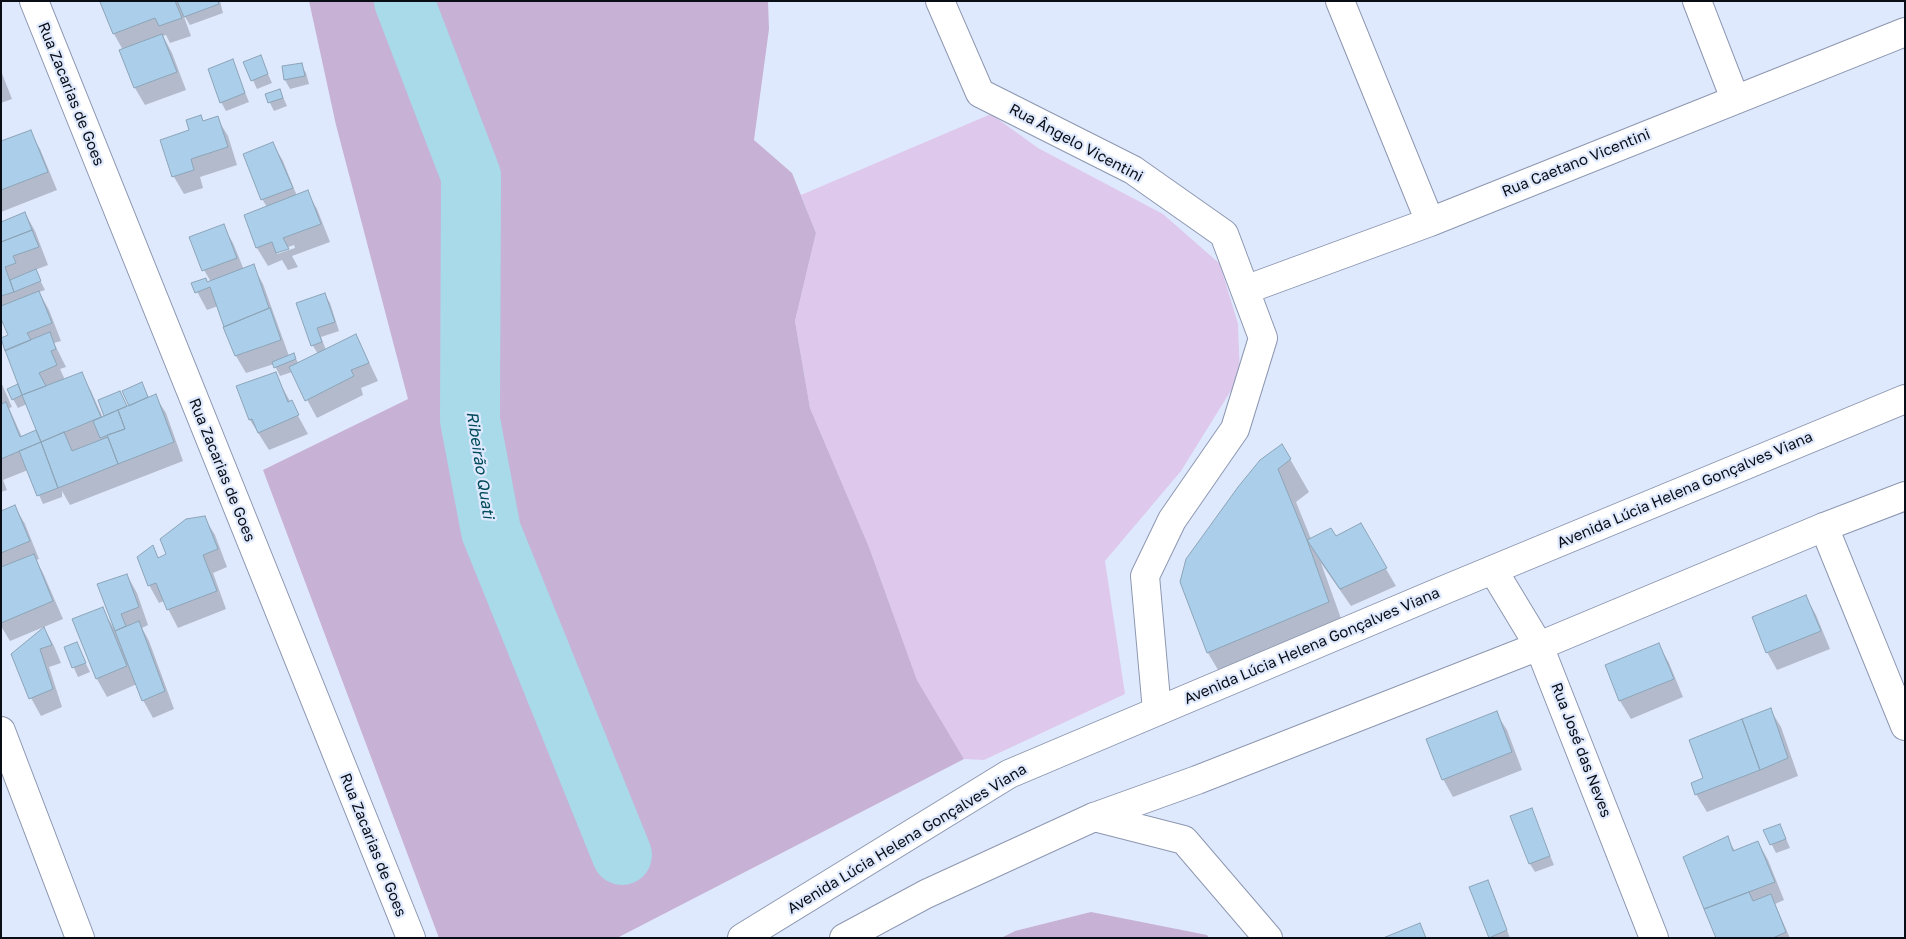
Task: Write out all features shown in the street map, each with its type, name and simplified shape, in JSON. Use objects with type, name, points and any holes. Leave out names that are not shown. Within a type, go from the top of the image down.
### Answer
[{"type":"street","name":"Rua Zacarias de Goes","points":[[34,1],[411,938]]},
{"type":"street","name":"Rua Ângelo Vicentini","points":[[940,1],[980,93],[1133,170],[1224,234],[1263,338],[1235,429],[1172,520],[1145,576],[1157,711]]},
{"type":"street","points":[[1340,1],[1430,222]]},
{"type":"street","points":[[1697,1],[1735,99]]},
{"type":"street","name":"Rua Caetano Vicentini","points":[[1245,290],[1430,222],[1905,32]]},
{"type":"street","name":"Avenida Lúcia Helena Gonçalves Viana","points":[[742,938],[1009,774],[1905,399]]},
{"type":"street","points":[[849,935],[926,894],[1094,817],[1197,780],[1539,646],[1824,527],[1905,496]]},
{"type":"street","points":[[1824,527],[1905,726]]},
{"type":"street","name":"Rua José das Neves","points":[[1493,570],[1539,646],[1654,938]]},
{"type":"street","points":[[1,731],[80,938]]},
{"type":"street","points":[[1094,817],[1184,840],[1268,938]]},
{"type":"shaded area","points":[[309,1],[768,1],[769,29],[754,140],[792,173],[816,233],[795,321],[810,408],[869,547],[917,680],[964,759],[617,938],[439,938],[263,470],[408,399],[336,125]]},
{"type":"shaded area","points":[[991,114],[1038,148],[1163,214],[1220,264],[1238,324],[1240,376],[1181,471],[1105,561],[1125,694],[984,760],[964,759],[917,680],[869,547],[810,408],[795,321],[816,233],[801,195]]},
{"type":"shaded area","points":[[1091,912],[1207,935],[1209,938],[1001,938],[1015,931]]},
{"type":"building","points":[[175,1],[182,18],[159,26],[155,18],[113,34],[100,2]]},
{"type":"building","points":[[177,1],[218,1],[219,4],[184,17]]},
{"type":"building","points":[[162,34],[177,72],[134,88],[119,50]]},
{"type":"building","points":[[261,55],[268,74],[251,81],[243,62]]},
{"type":"building","points":[[233,59],[245,93],[220,103],[208,69]]},
{"type":"building","points":[[302,63],[305,76],[284,80],[282,66]]},
{"type":"building","points":[[280,89],[283,98],[268,103],[265,94]]},
{"type":"building","points":[[201,115],[203,121],[218,116],[228,147],[191,159],[194,170],[172,177],[160,140],[189,130],[186,120]]},
{"type":"building","points":[[31,130],[48,172],[1,190],[1,141]]},
{"type":"building","points":[[273,142],[293,188],[261,200],[243,154]]},
{"type":"building","points":[[308,190],[321,224],[283,238],[289,249],[276,253],[272,242],[256,248],[244,215]]},
{"type":"building","points":[[25,212],[32,230],[1,242],[1,222]]},
{"type":"building","points":[[224,224],[237,258],[202,271],[189,237]]},
{"type":"building","points":[[32,230],[39,247],[13,256],[16,263],[5,267],[14,292],[1,296],[1,242]]},
{"type":"building","points":[[254,264],[269,308],[224,327],[210,287],[195,293],[191,283],[206,278],[207,282]]},
{"type":"building","points":[[36,269],[41,281],[14,292],[10,280]]},
{"type":"building","points":[[39,291],[52,323],[27,333],[31,340],[5,351],[1,338],[8,335],[1,319],[1,306]]},
{"type":"building","points":[[325,293],[335,322],[317,328],[322,342],[311,346],[296,303]]},
{"type":"building","points":[[270,308],[281,340],[235,356],[223,327]]},
{"type":"building","points":[[50,332],[56,349],[51,351],[57,365],[39,373],[46,386],[22,395],[5,350]]},
{"type":"building","points":[[356,334],[369,363],[351,370],[354,376],[305,401],[289,367]]},
{"type":"building","points":[[294,353],[296,359],[274,368],[272,362]]},
{"type":"building","points":[[82,372],[101,417],[41,442],[22,395]]},
{"type":"building","points":[[276,372],[288,402],[292,400],[299,415],[258,433],[252,419],[249,420],[236,386]]},
{"type":"building","points":[[142,382],[148,397],[129,406],[122,391]]},
{"type":"building","points":[[18,384],[22,395],[12,400],[7,389]]},
{"type":"building","points":[[120,391],[127,406],[104,416],[98,400]]},
{"type":"building","points":[[156,394],[174,442],[118,464],[107,435],[125,429],[118,410]]},
{"type":"building","points":[[6,402],[20,437],[36,430],[41,442],[1,459],[1,404]]},
{"type":"building","points":[[118,410],[125,429],[100,438],[93,421]]},
{"type":"building","points":[[64,432],[72,451],[108,437],[118,464],[58,488],[41,442]]},
{"type":"building","points":[[41,442],[58,488],[37,496],[19,451]]},
{"type":"building","points":[[1282,444],[1291,459],[1278,469],[1307,540],[1329,602],[1207,653],[1180,582],[1186,559],[1260,460]]},
{"type":"building","points":[[15,505],[30,541],[1,553],[1,511]]},
{"type":"building","points":[[205,516],[218,549],[203,555],[217,591],[167,610],[156,583],[148,586],[137,557],[153,545],[158,558],[166,554],[160,539],[186,519]]},
{"type":"building","points":[[1361,523],[1387,568],[1340,589],[1307,540],[1331,528],[1336,536]]},
{"type":"building","points":[[34,554],[53,601],[1,623],[1,567]]},
{"type":"building","points":[[127,574],[139,607],[121,614],[126,626],[115,631],[97,584]]},
{"type":"building","points":[[1806,595],[1821,631],[1766,653],[1752,617]]},
{"type":"building","points":[[103,607],[127,666],[96,679],[72,619]]},
{"type":"building","points":[[139,621],[165,691],[142,701],[115,631]]},
{"type":"building","points":[[44,627],[52,645],[40,649],[53,689],[29,699],[11,654]]},
{"type":"building","points":[[77,642],[86,663],[72,668],[64,647]]},
{"type":"building","points":[[1659,643],[1674,679],[1619,701],[1605,665]]},
{"type":"building","points":[[1771,708],[1788,758],[1760,770],[1742,719]]},
{"type":"building","points":[[1497,711],[1512,752],[1442,780],[1426,739]]},
{"type":"building","points":[[1742,719],[1760,770],[1695,795],[1691,783],[1703,778],[1689,740]]},
{"type":"building","points":[[1532,808],[1550,856],[1529,864],[1510,816]]},
{"type":"building","points":[[1780,824],[1786,839],[1770,845],[1763,830]]},
{"type":"building","points":[[1728,836],[1733,851],[1758,841],[1775,882],[1704,909],[1683,857]]},
{"type":"building","points":[[1488,880],[1507,930],[1489,938],[1469,887]]},
{"type":"building","points":[[1749,892],[1753,901],[1771,894],[1786,932],[1773,938],[1716,938],[1704,909]]},
{"type":"building","points":[[1420,923],[1426,938],[1383,938]]},
{"type":"waterway","name":"Ribeirão Quati","points":[[404,1],[471,176],[470,420],[491,531],[622,855]]}]
